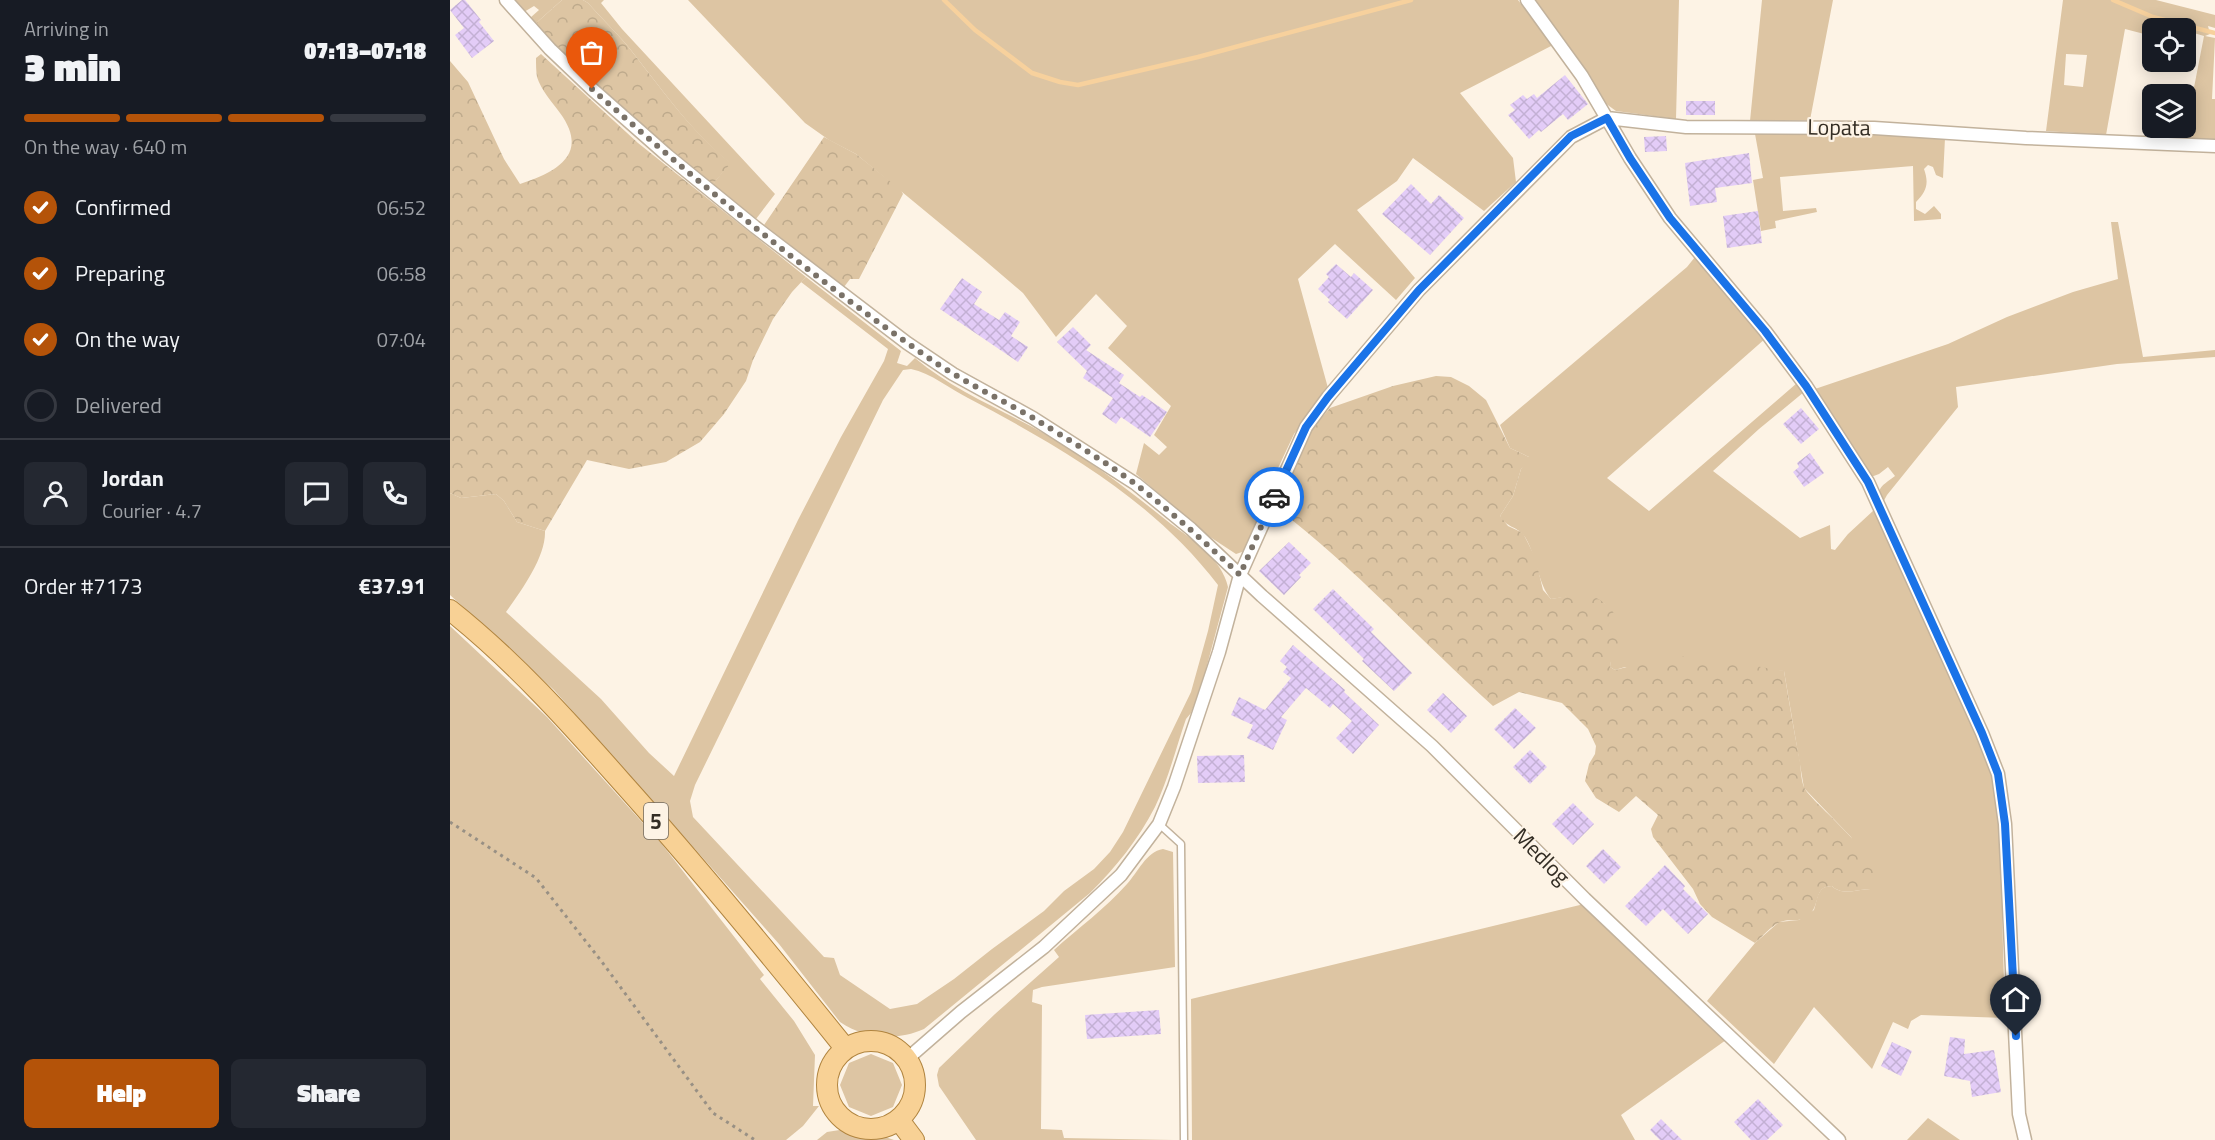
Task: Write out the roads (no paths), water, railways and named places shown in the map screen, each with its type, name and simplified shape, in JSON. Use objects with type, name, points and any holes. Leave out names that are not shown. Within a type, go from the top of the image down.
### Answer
[{"type":"main road","name":"5","points":[[450,610],[482,636],[561,713],[753,934],[845,1048]]},
{"type":"main road","points":[[876,1041],[889,1044],[907,1059],[915,1080],[915,1095],[909,1108],[899,1120],[884,1128],[870,1130],[852,1126],[842,1120],[830,1105],[826,1085],[828,1071],[834,1059],[845,1048],[860,1042],[876,1041]]},
{"type":"main road","points":[[899,1120],[914,1140]]},
{"type":"street","name":"Medlog","points":[[506,0],[550,49],[592,89],[755,228],[907,343],[953,374],[1033,418],[1136,484],[1191,529],[1262,596],[1432,746],[1585,898],[1839,1140]]},
{"type":"street","points":[[1527,0],[1582,76],[1630,158],[1670,218],[1765,331],[1806,386],[1868,482],[1982,733],[1998,774],[2005,824],[2019,1114],[2025,1140]]},
{"type":"street","points":[[907,1059],[960,1012],[1044,947],[1121,875],[1159,824],[1174,787],[1211,674],[1240,575],[1306,427],[1328,397],[1419,290],[1571,136],[1607,118]]},
{"type":"street","name":"Lopata","points":[[1607,118],[1686,127],[1874,128],[2026,138],[2215,146]]},
{"type":"lane","points":[[1159,824],[1180,844],[1184,1140]]},
{"type":"waterway","points":[[944,0],[975,30],[1032,73],[1078,85],[1198,57],[1411,0]]},
{"type":"waterway","points":[[2113,0],[2153,17],[2215,33]]}]
